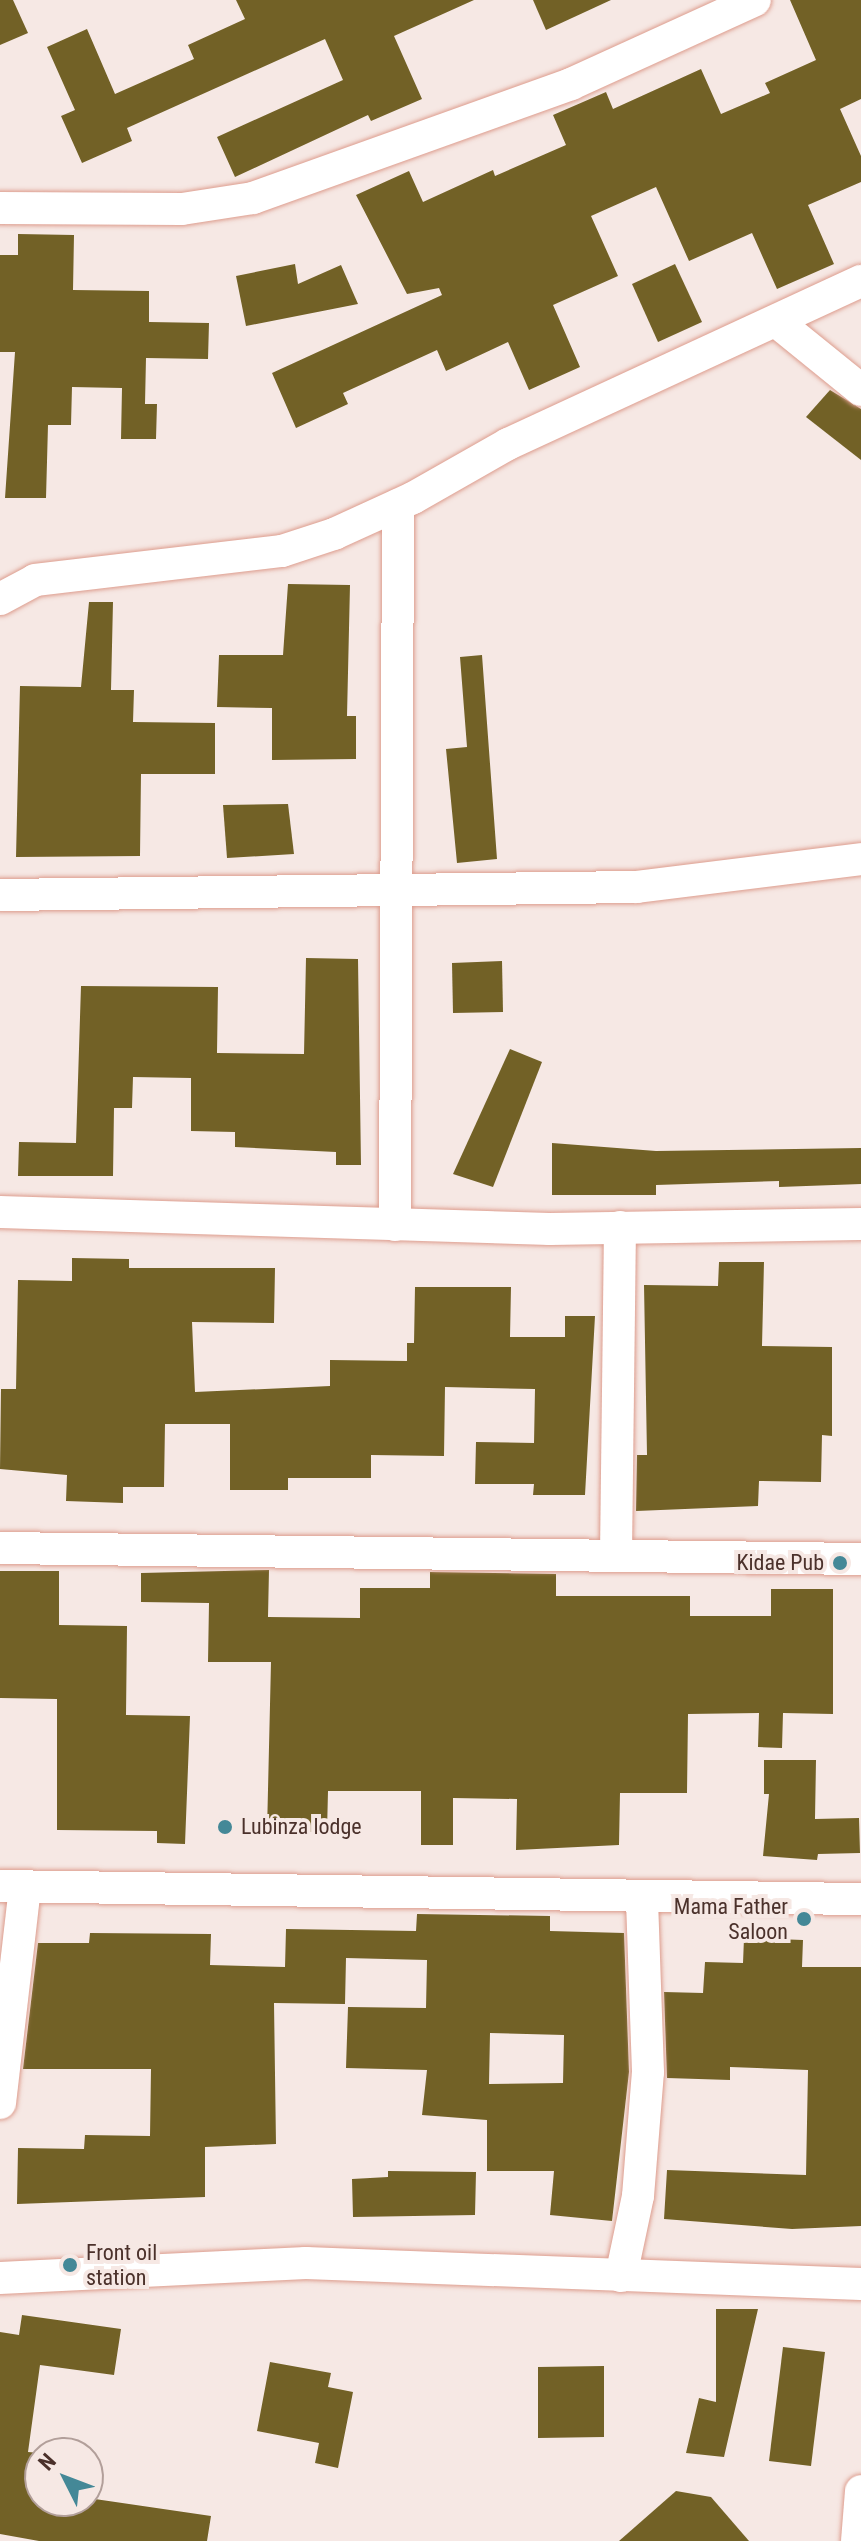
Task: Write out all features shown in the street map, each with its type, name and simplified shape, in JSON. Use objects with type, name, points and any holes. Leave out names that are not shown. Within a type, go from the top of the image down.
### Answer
[{"type":"street","points":[[0,208],[182,209],[253,198],[571,84],[755,0]]},
{"type":"street","points":[[0,599],[35,580],[282,551],[398,505],[508,444],[861,281]]},
{"type":"street","points":[[777,322],[861,390]]},
{"type":"street","points":[[395,1225],[398,505]]},
{"type":"street","points":[[0,895],[395,893],[637,887],[861,859]]},
{"type":"street","points":[[0,1212],[395,1225],[620,1227],[861,1224]]},
{"type":"street","points":[[616,1554],[620,1227]]},
{"type":"street","points":[[0,1548],[861,1559]]},
{"type":"street","points":[[0,2103],[13,1886],[861,1899]]},
{"type":"street","points":[[621,2276],[638,2196],[648,2072],[642,1896]]},
{"type":"street","points":[[0,2278],[306,2263],[861,2284]]},
{"type":"street","points":[[857,2541],[861,2491]]},
{"type":"building","points":[[0,0],[13,0],[28,33],[0,45]]},
{"type":"building","points":[[236,0],[474,0],[394,36],[422,99],[371,121],[368,115],[235,177],[217,137],[343,80],[325,39],[127,128],[132,141],[82,163],[61,116],[75,110],[47,47],[87,29],[115,94],[194,59],[188,45],[245,19]]},
{"type":"building","points":[[533,0],[611,0],[546,30]]},
{"type":"building","points":[[790,0],[861,0],[861,99],[840,109],[861,156],[861,182],[808,205],[834,264],[777,289],[752,233],[689,261],[656,187],[591,216],[618,276],[553,305],[580,367],[529,390],[508,342],[446,371],[437,350],[343,393],[348,404],[296,428],[272,373],[442,295],[439,288],[407,294],[356,195],[409,171],[423,202],[493,170],[495,176],[566,145],[553,115],[606,92],[613,109],[701,69],[721,114],[770,93],[765,83],[816,60]]},
{"type":"building","points":[[18,234],[74,235],[73,290],[149,291],[149,322],[209,323],[208,359],[146,358],[145,404],[157,404],[156,439],[121,439],[122,388],[72,387],[71,425],[48,425],[46,498],[5,498],[15,352],[0,352],[0,255],[18,255]]},
{"type":"building","points":[[295,264],[298,284],[341,265],[358,304],[246,326],[236,276]]},
{"type":"building","points":[[675,264],[702,322],[658,342],[632,284]]},
{"type":"building","points":[[830,390],[861,409],[861,460],[806,417]]},
{"type":"building","points":[[288,584],[350,585],[347,716],[356,716],[356,759],[272,760],[272,708],[217,707],[219,655],[283,655]]},
{"type":"building","points":[[89,602],[113,602],[111,690],[134,690],[133,722],[215,723],[215,774],[141,774],[140,856],[16,857],[20,686],[81,687]]},
{"type":"building","points":[[482,655],[497,859],[457,863],[446,749],[467,747],[460,657]]},
{"type":"building","points":[[288,804],[294,854],[227,858],[223,805]]},
{"type":"building","points":[[306,958],[358,959],[361,1165],[336,1165],[336,1152],[235,1147],[235,1132],[191,1131],[191,1078],[133,1077],[132,1108],[114,1108],[113,1176],[18,1176],[19,1142],[76,1143],[81,986],[218,987],[217,1053],[304,1054]]},
{"type":"building","points":[[502,961],[503,1012],[453,1013],[452,963]]},
{"type":"building","points":[[510,1049],[542,1062],[493,1187],[453,1174]]},
{"type":"building","points":[[552,1143],[656,1151],[861,1148],[861,1184],[779,1187],[779,1181],[656,1185],[656,1195],[552,1195]]},
{"type":"building","points":[[72,1258],[129,1259],[129,1268],[275,1268],[274,1323],[192,1322],[195,1392],[330,1386],[330,1360],[407,1361],[407,1343],[414,1343],[415,1287],[511,1287],[510,1337],[565,1337],[565,1316],[595,1316],[585,1495],[533,1495],[534,1484],[475,1484],[476,1442],[534,1443],[535,1389],[445,1387],[444,1456],[371,1455],[371,1478],[288,1478],[288,1490],[230,1490],[230,1424],[165,1424],[164,1487],[123,1487],[123,1503],[66,1501],[67,1475],[0,1469],[1,1389],[16,1389],[18,1280],[72,1281]]},
{"type":"building","points":[[719,1262],[764,1262],[762,1346],[832,1347],[832,1436],[822,1435],[821,1482],[759,1481],[758,1506],[636,1511],[637,1455],[647,1455],[644,1285],[718,1286]]},
{"type":"building","points":[[269,1570],[268,1617],[360,1618],[360,1588],[430,1588],[430,1572],[556,1574],[556,1596],[690,1596],[690,1616],[771,1616],[771,1589],[833,1589],[833,1714],[783,1713],[782,1748],[758,1747],[759,1713],[688,1714],[687,1793],[620,1793],[619,1845],[516,1850],[517,1799],[453,1798],[453,1845],[421,1845],[421,1791],[328,1791],[327,1832],[267,1832],[271,1662],[208,1662],[209,1603],[141,1602],[141,1573]]},
{"type":"building","points":[[0,1571],[59,1571],[59,1625],[127,1626],[126,1715],[190,1716],[185,1844],[157,1843],[157,1831],[57,1830],[57,1699],[0,1698]]},
{"type":"building","points":[[764,1760],[816,1760],[815,1819],[859,1818],[860,1853],[818,1854],[817,1860],[763,1856],[769,1794],[764,1794]]},
{"type":"building","points":[[417,1914],[550,1916],[550,1931],[624,1933],[629,2072],[612,2221],[550,2215],[554,2171],[487,2171],[487,2120],[422,2115],[427,2070],[346,2068],[348,2007],[426,2008],[427,1960],[346,1958],[345,2004],[274,2003],[276,2144],[205,2147],[205,2197],[17,2204],[18,2148],[84,2149],[85,2135],[150,2136],[151,2069],[23,2069],[38,1943],[89,1943],[90,1933],[211,1934],[210,1965],[285,1967],[286,1929],[416,1931]],"holes":[[[490,2033],[564,2035],[563,2083],[489,2084]]]},
{"type":"building","points":[[744,1938],[803,1940],[802,1967],[861,1967],[861,2226],[792,2229],[664,2219],[667,2170],[806,2175],[808,2070],[730,2067],[730,2080],[667,2078],[664,1992],[703,1993],[705,1962],[743,1963]]},
{"type":"building","points":[[388,2171],[476,2172],[475,2215],[353,2217],[352,2179],[388,2177]]},
{"type":"building","points":[[716,2309],[758,2309],[724,2457],[686,2453],[699,2398],[716,2402]]},
{"type":"building","points":[[22,2315],[121,2329],[114,2375],[40,2365],[30,2437],[24,2437],[24,2517],[104,2517],[104,2500],[211,2516],[207,2541],[39,2541],[0,2534],[0,2332],[19,2335]]},
{"type":"building","points":[[783,2347],[825,2352],[811,2466],[769,2461]]},
{"type":"building","points":[[270,2362],[331,2373],[328,2387],[353,2392],[338,2468],[315,2463],[319,2443],[257,2431]]},
{"type":"building","points":[[604,2366],[604,2437],[538,2438],[538,2367]]},
{"type":"building","points":[[676,2491],[711,2497],[749,2541],[619,2541]]},
{"type":"place","name":"Kidae Pub","points":[[840,1563]]},
{"type":"place","name":"Lubinza lodge","points":[[225,1827]]},
{"type":"place","name":"Mama Father Saloon","points":[[804,1919]]},
{"type":"place","name":"Front oil station","points":[[70,2265]]}]
